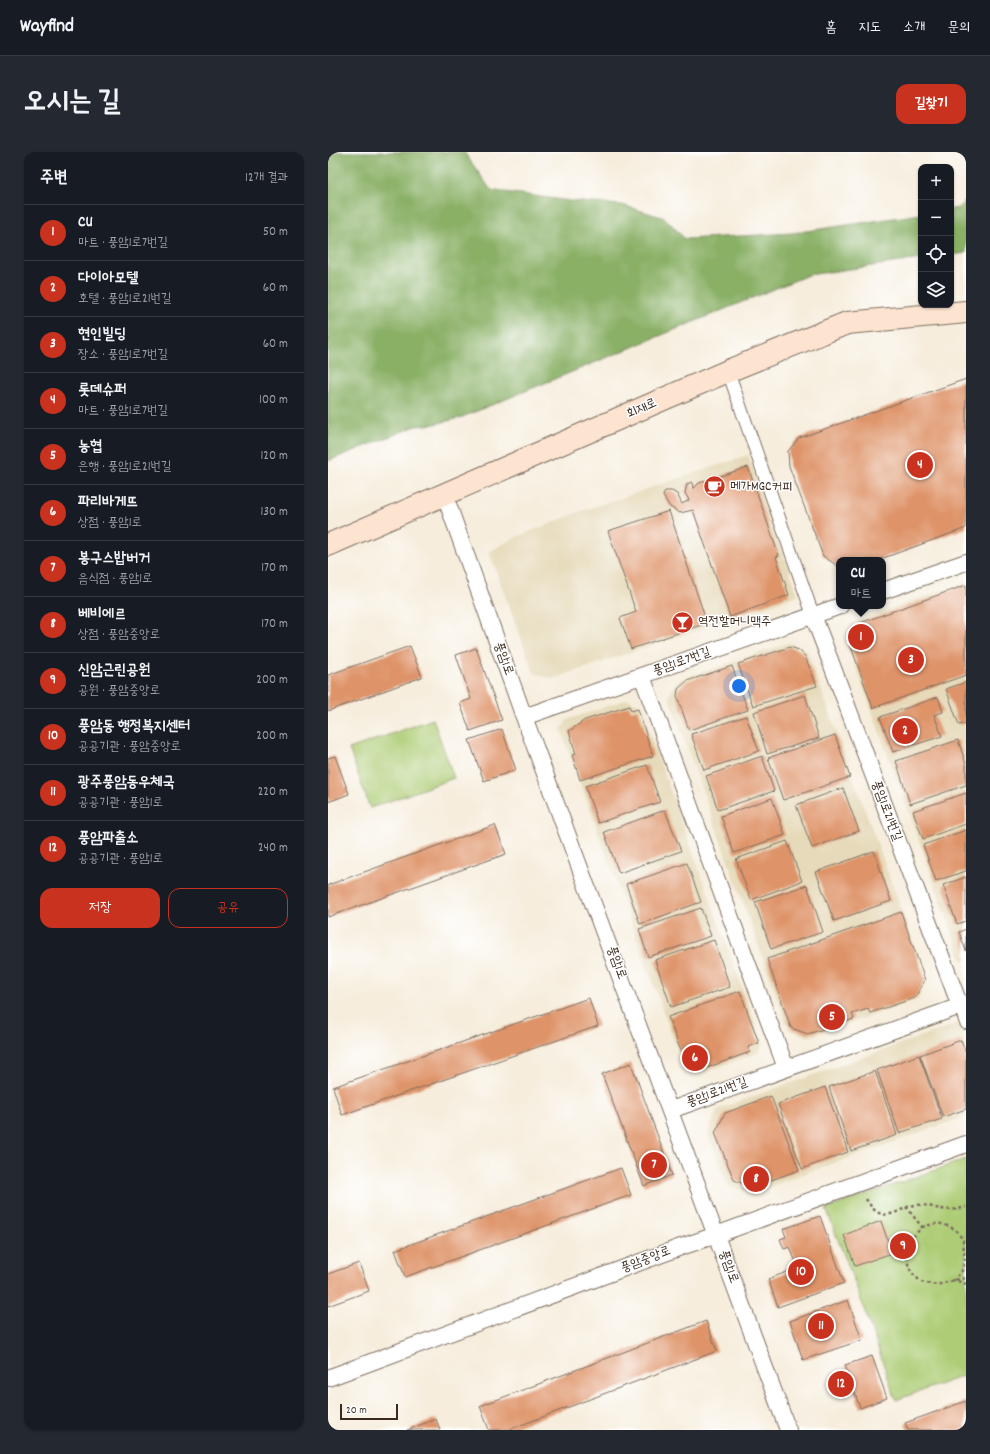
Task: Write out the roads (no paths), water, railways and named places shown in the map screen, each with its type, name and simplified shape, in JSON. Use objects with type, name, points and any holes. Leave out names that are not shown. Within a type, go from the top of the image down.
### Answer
[{"type":"main road","name":"회재로","points":[[328,545],[445,496],[728,371],[847,323],[966,312]]},
{"type":"street","points":[[728,371],[813,615]]},
{"type":"street","name":"풍암1로","points":[[445,496],[524,718],[671,1110],[788,1430]]},
{"type":"street","points":[[886,590],[966,562]]},
{"type":"street","name":"풍암1로7번길","points":[[524,718],[836,607]]},
{"type":"street","name":"풍암1로21번길","points":[[813,615],[963,1005],[966,1023]]},
{"type":"street","points":[[642,676],[786,1068]]},
{"type":"street","name":"풍암1로21번길","points":[[671,1110],[963,1005]]},
{"type":"street","name":"풍암중앙로","points":[[328,1378],[674,1249],[966,1144]]},
{"type":"place","name":"롯데슈퍼","points":[[920,465]]},
{"type":"place","name":"메가MGC커피","points":[[715,487]]},
{"type":"place","name":"역전할머니맥주","points":[[682,622]]},
{"type":"place","name":"CU","points":[[861,637]]},
{"type":"place","name":"현인빌딩","points":[[911,660]]},
{"type":"place","name":"다이아모텔","points":[[905,731]]},
{"type":"place","name":"농협","points":[[832,1017]]},
{"type":"place","name":"파리바게뜨","points":[[695,1058]]},
{"type":"place","name":"봉구스밥버거","points":[[654,1165]]},
{"type":"place","name":"베비에르","points":[[756,1179]]},
{"type":"place","name":"신암근린공원","points":[[903,1246]]},
{"type":"place","name":"풍암동 행정복지센터","points":[[801,1272]]},
{"type":"place","name":"광주풍암동우체국","points":[[821,1326]]},
{"type":"place","name":"풍암파출소","points":[[841,1384]]}]
